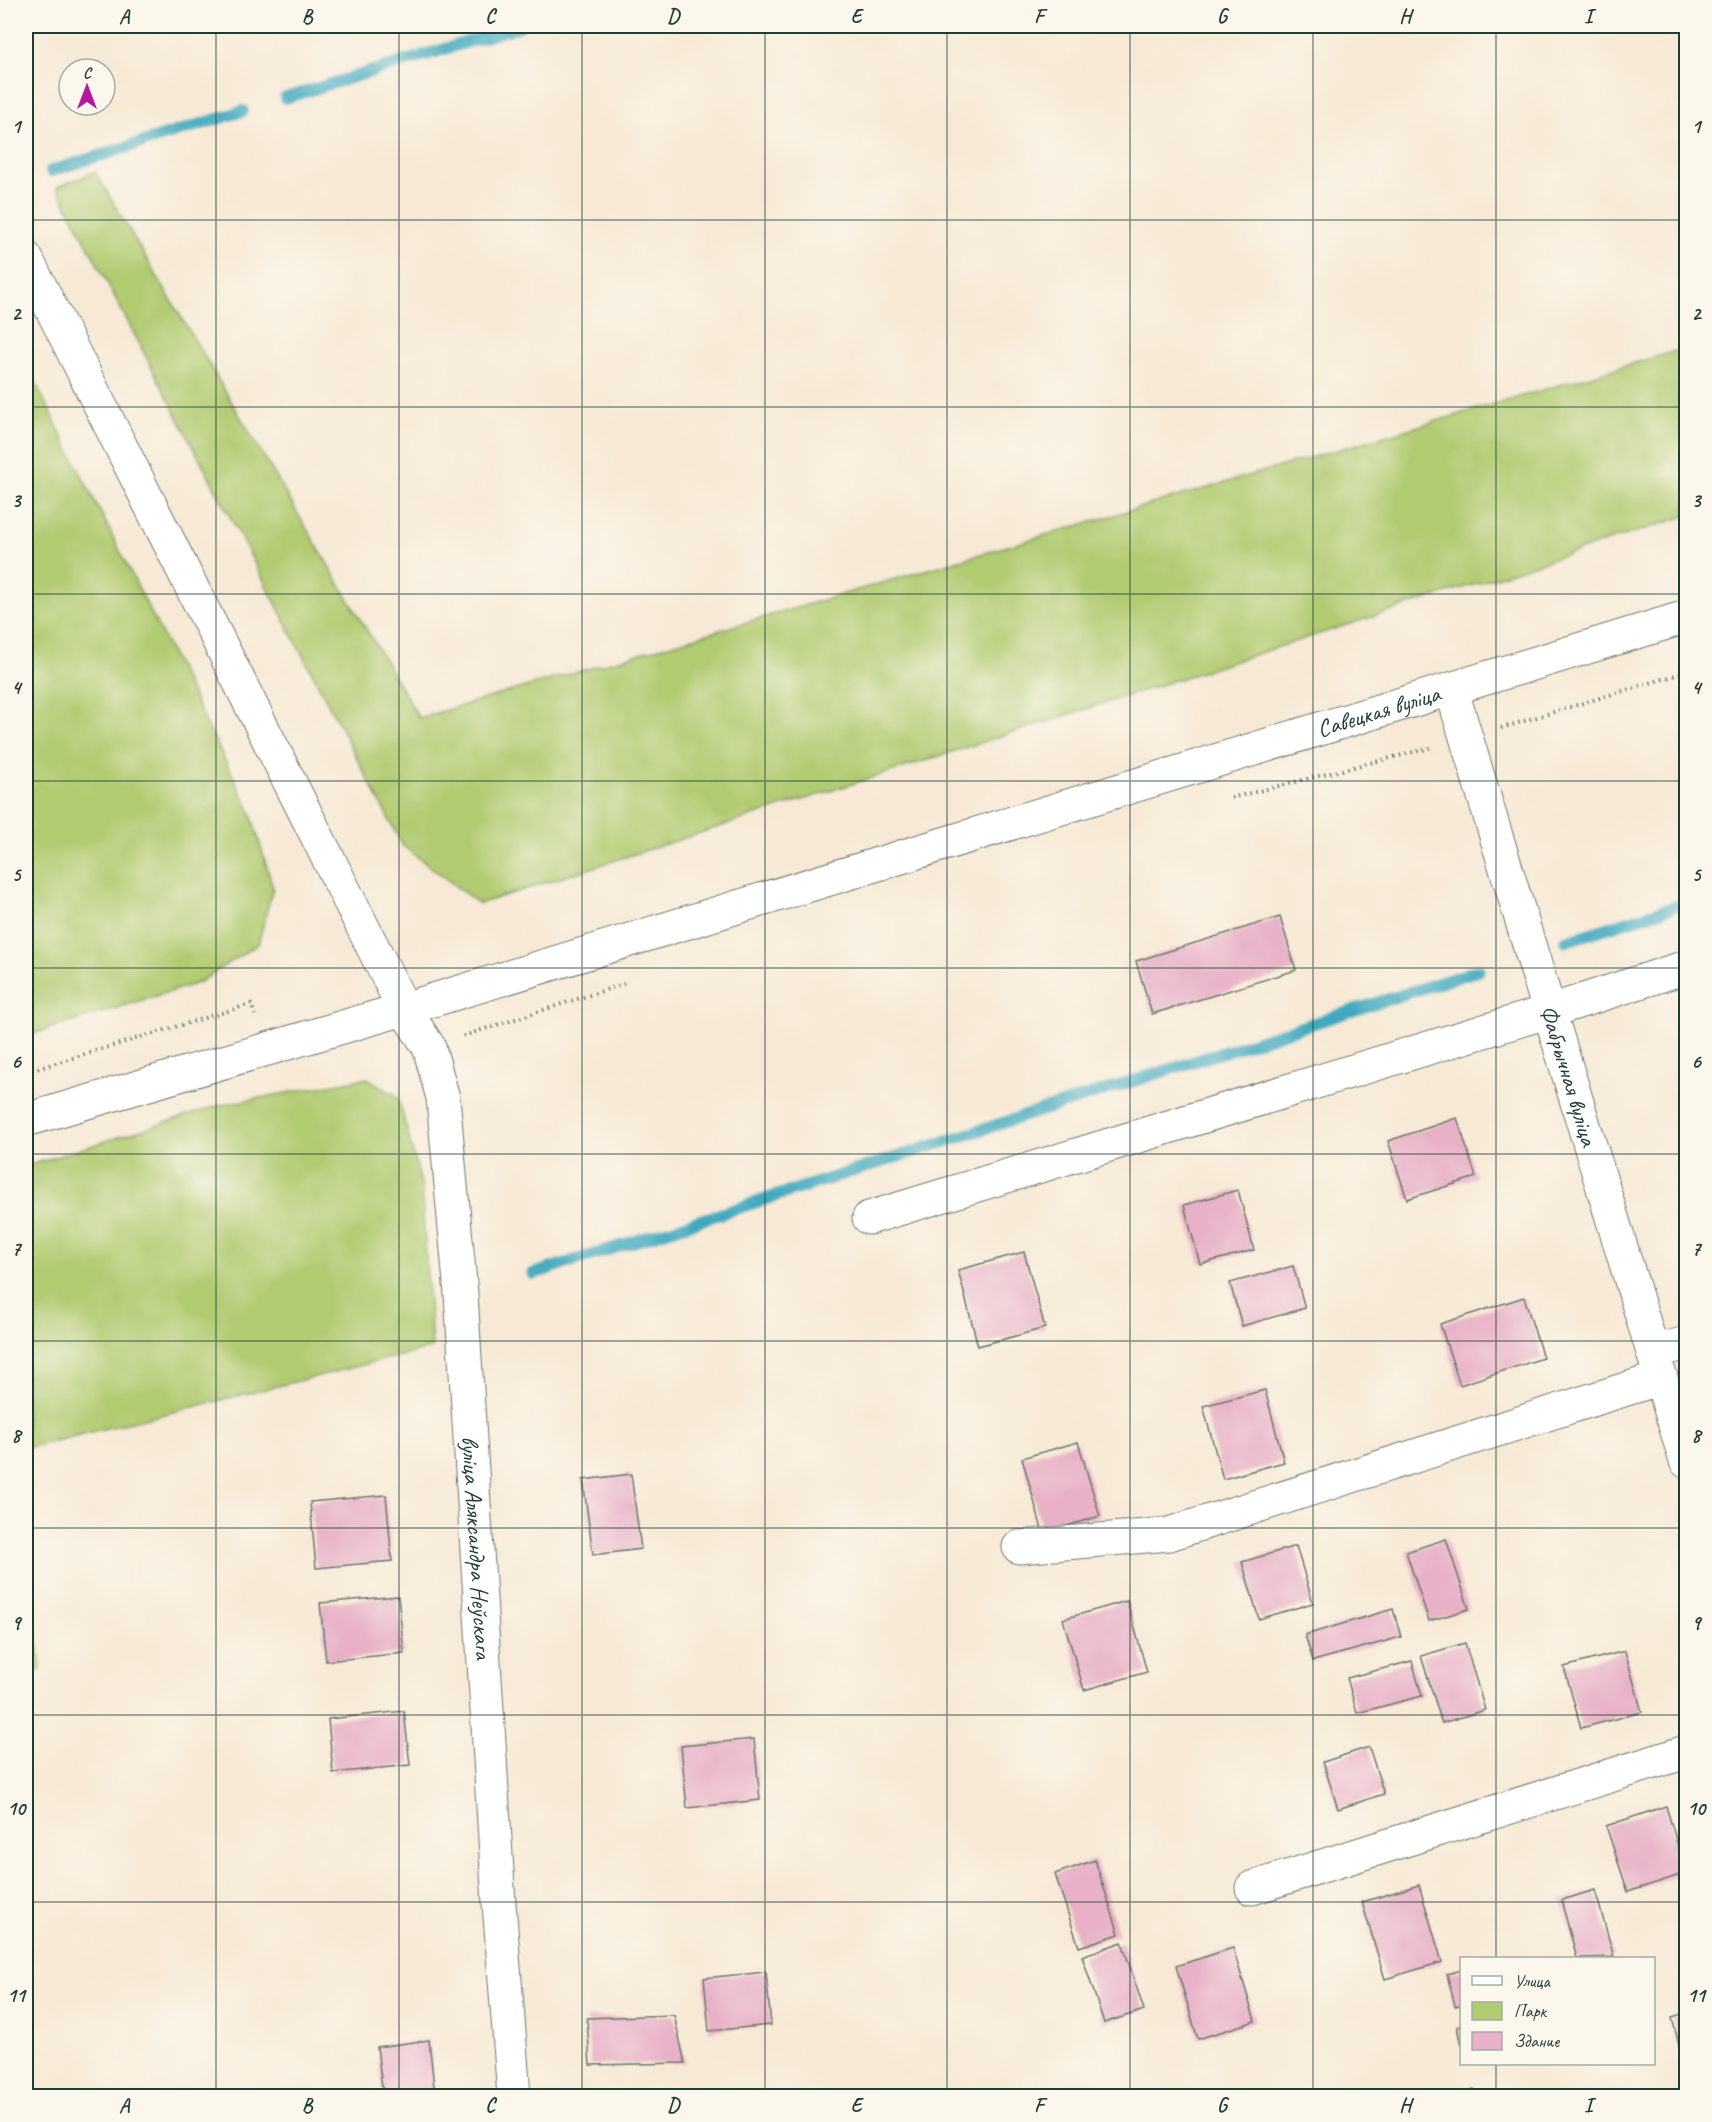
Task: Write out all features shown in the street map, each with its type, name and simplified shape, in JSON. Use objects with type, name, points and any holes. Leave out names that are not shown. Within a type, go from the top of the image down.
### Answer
[{"type":"street","name":"вуліца Аляксандра Неўскага","points":[[26,258],[404,1009],[429,1047],[442,1098],[461,1294],[499,1903],[514,2097]]},
{"type":"street","name":"Савецкая вуліца","points":[[26,1120],[404,1009],[1070,804],[1452,691],[1686,617]]},
{"type":"street","name":"Фабрычная вуліца","points":[[1452,691],[1686,1461]]},
{"type":"street","points":[[869,1218],[1550,1011],[1686,967]]},
{"type":"street","points":[[1018,1547],[1169,1534],[1658,1365],[1686,1342]]},
{"type":"street","points":[[1252,1888],[1686,1752]]},
{"type":"green space","points":[[95,172],[419,718],[1686,348],[1686,516],[479,904],[403,846],[57,187]]},
{"type":"green space","points":[[26,364],[250,810],[273,888],[258,944],[198,983],[26,1036]]},
{"type":"green space","points":[[367,1078],[398,1097],[421,1183],[432,1348],[26,1448],[26,1166],[221,1105]]},
{"type":"green space","points":[[26,1544],[41,1670],[26,1675]]},
{"type":"building","points":[[1280,917],[1296,970],[1152,1014],[1136,961]]},
{"type":"building","points":[[1457,1118],[1476,1177],[1407,1199],[1388,1141]]},
{"type":"building","points":[[1238,1190],[1254,1250],[1200,1264],[1184,1205]]},
{"type":"building","points":[[1024,1252],[1045,1328],[978,1346],[958,1270]]},
{"type":"building","points":[[1293,1266],[1305,1308],[1242,1326],[1230,1283]]},
{"type":"building","points":[[1524,1297],[1543,1358],[1460,1385],[1440,1324]]},
{"type":"building","points":[[1265,1390],[1284,1462],[1223,1479],[1203,1406]]},
{"type":"building","points":[[1078,1442],[1100,1516],[1043,1533],[1022,1458]]},
{"type":"building","points":[[631,1474],[641,1549],[593,1555],[583,1480]]},
{"type":"building","points":[[386,1495],[392,1561],[316,1568],[310,1502]]},
{"type":"building","points":[[1446,1539],[1469,1609],[1429,1621],[1406,1552]]},
{"type":"building","points":[[1296,1546],[1313,1603],[1259,1619],[1242,1562]]},
{"type":"building","points":[[398,1596],[404,1653],[326,1661],[320,1603]]},
{"type":"building","points":[[1127,1601],[1147,1672],[1084,1690],[1063,1619]]},
{"type":"building","points":[[1393,1609],[1401,1637],[1313,1661],[1305,1635]]},
{"type":"building","points":[[1465,1643],[1485,1710],[1442,1723],[1421,1656]]},
{"type":"building","points":[[1625,1651],[1642,1712],[1581,1728],[1564,1667]]},
{"type":"building","points":[[1412,1661],[1422,1696],[1357,1713],[1347,1678]]},
{"type":"building","points":[[404,1711],[410,1765],[333,1773],[328,1719]]},
{"type":"building","points":[[754,1739],[760,1800],[687,1808],[681,1746]]},
{"type":"building","points":[[1369,1747],[1384,1794],[1338,1809],[1323,1762]]},
{"type":"building","points":[[1666,1806],[1686,1873],[1628,1892],[1606,1826]]},
{"type":"building","points":[[1095,1860],[1119,1934],[1079,1947],[1055,1874]]},
{"type":"building","points":[[1419,1885],[1442,1962],[1385,1979],[1362,1902]]},
{"type":"building","points":[[1595,1890],[1614,1957],[1577,1957],[1561,1900]]},
{"type":"building","points":[[1122,1942],[1144,2010],[1104,2023],[1082,1956]]},
{"type":"building","points":[[1233,1948],[1255,2021],[1198,2039],[1176,1966]]},
{"type":"building","points":[[1460,1971],[1460,2005],[1455,2006],[1447,1974]]},
{"type":"building","points":[[766,1972],[771,2025],[709,2031],[704,1978]]},
{"type":"building","points":[[1686,2014],[1686,2072],[1672,2018]]},
{"type":"building","points":[[674,2015],[685,2063],[590,2065],[587,2018]]},
{"type":"building","points":[[429,2040],[435,2096],[383,2096],[377,2047]]},
{"type":"building","points":[[1474,2089],[1476,2096],[1452,2096]]},
{"type":"waterway","points":[[285,98],[520,26]]},
{"type":"waterway","points":[[51,171],[243,111]]},
{"type":"waterway","points":[[1566,941],[1686,903]]},
{"type":"waterway","points":[[533,1274],[1479,970]]}]
